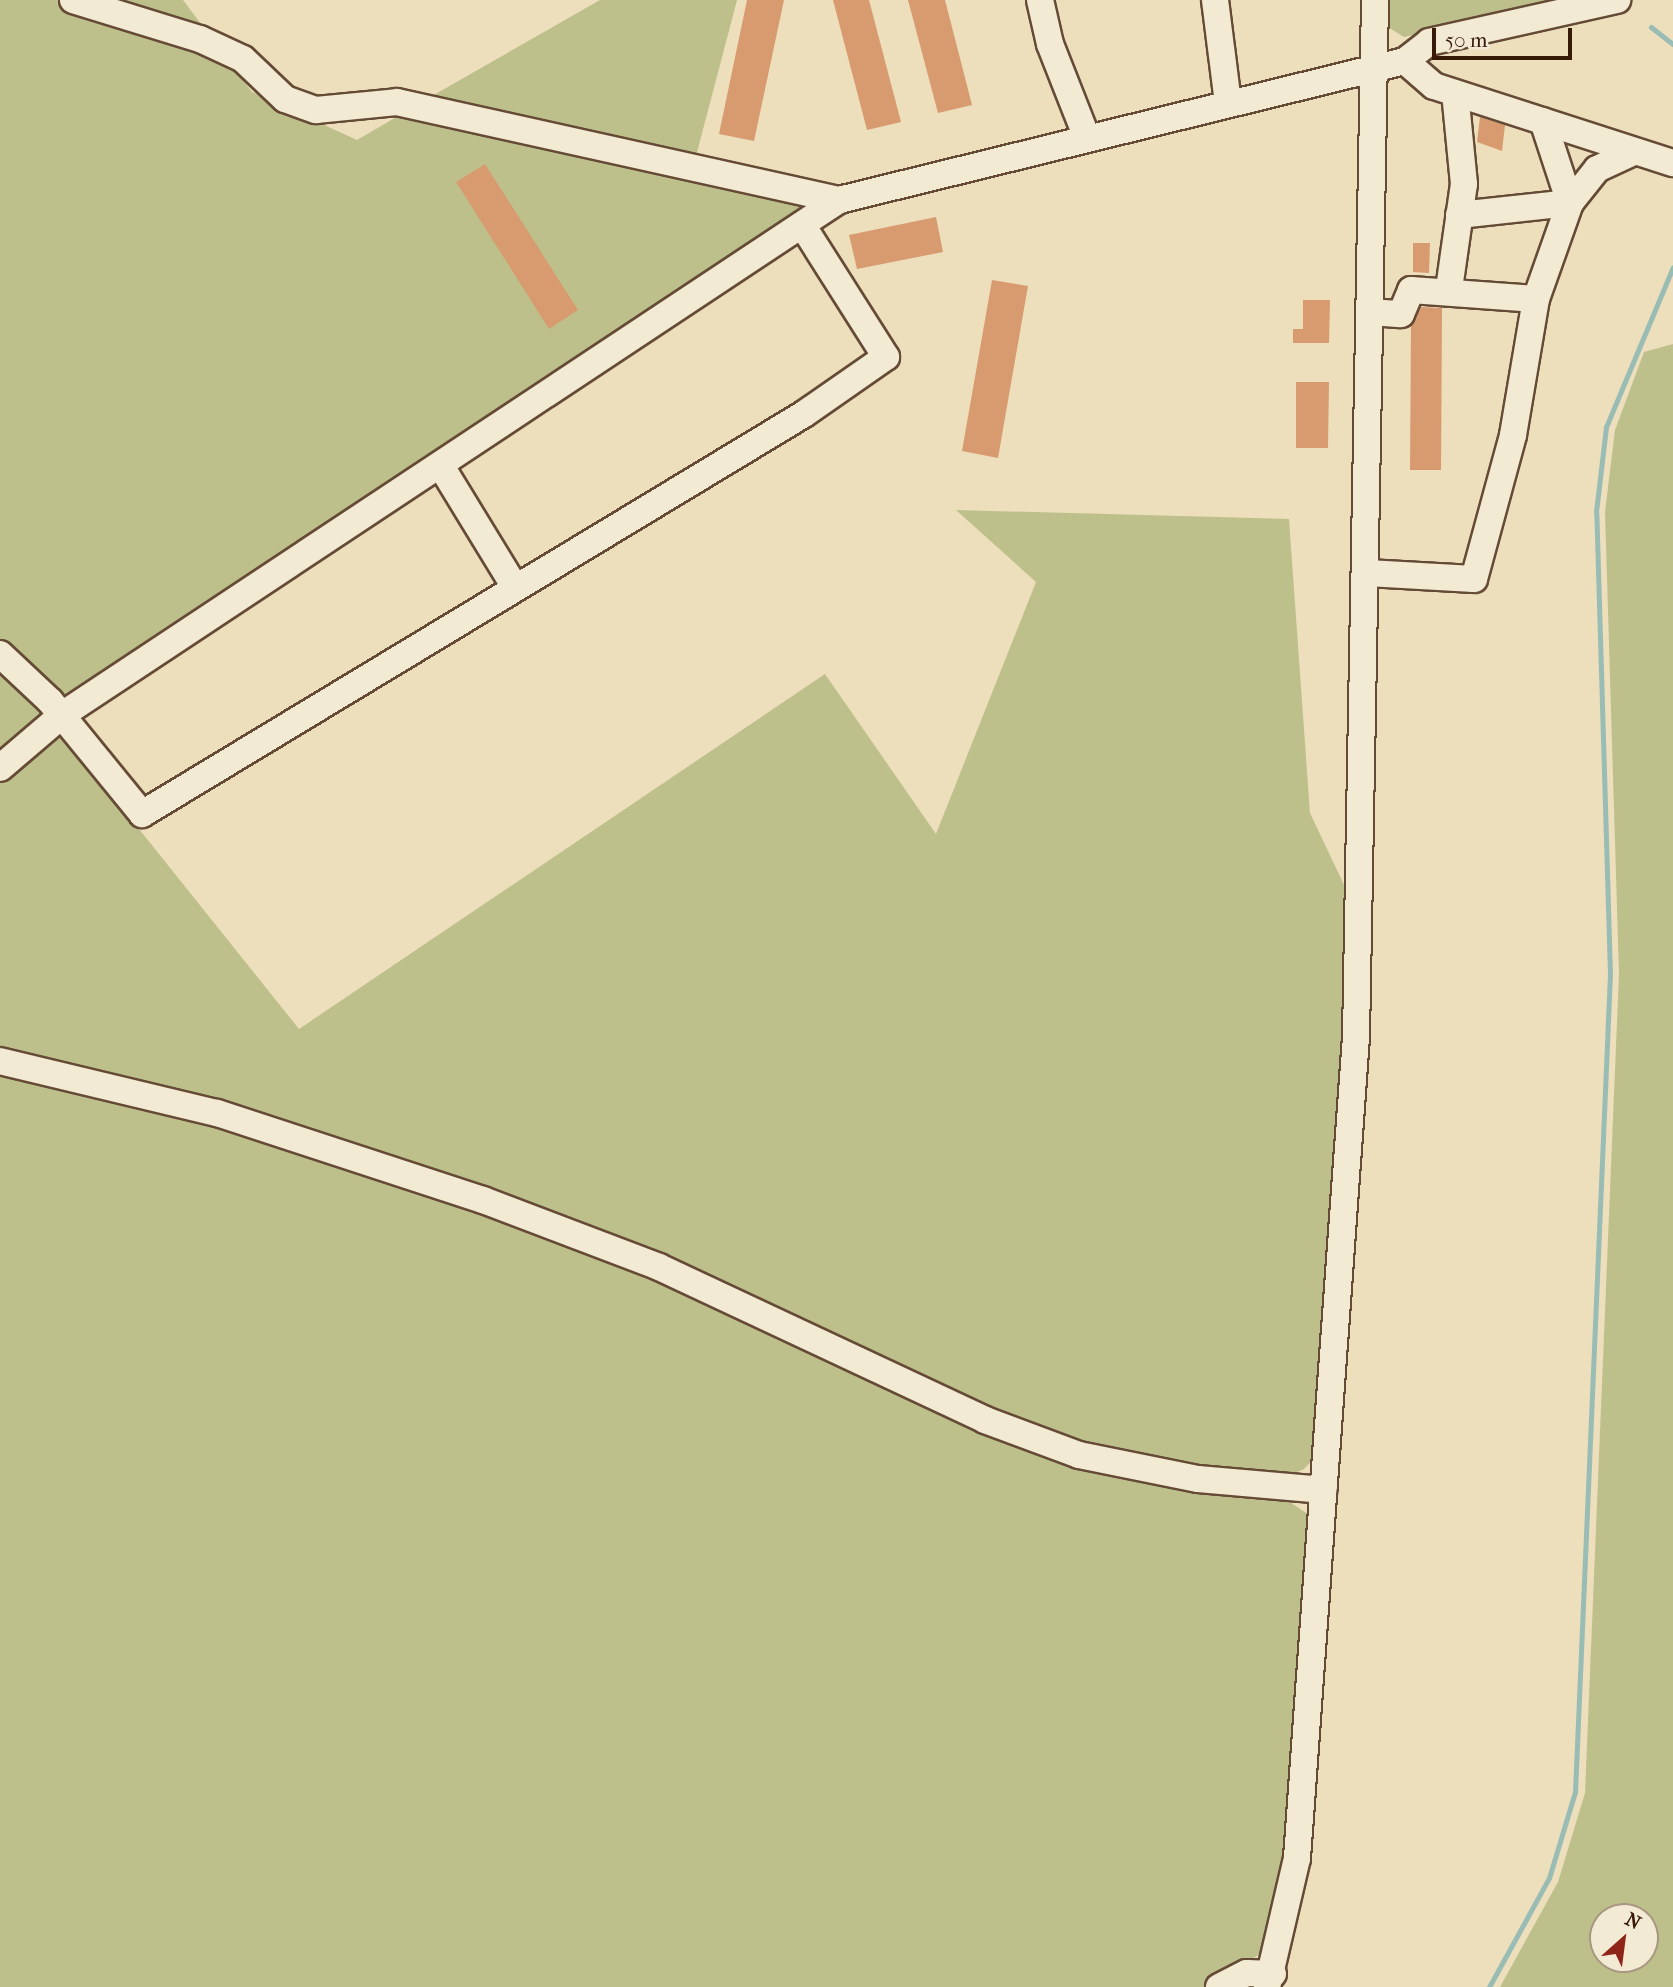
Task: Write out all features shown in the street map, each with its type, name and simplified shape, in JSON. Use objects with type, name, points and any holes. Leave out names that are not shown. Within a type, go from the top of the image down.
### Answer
[{"type":"lane","points":[[73,0],[200,39],[243,59],[285,99],[316,110],[397,102],[839,200]]},
{"type":"lane","points":[[1040,0],[1050,44],[1087,138]]},
{"type":"lane","points":[[1215,0],[1228,103]]},
{"type":"lane","points":[[1219,1987],[1247,1973],[1270,1980],[1297,1858],[1363,906],[1370,312],[1378,63],[1375,0]]},
{"type":"lane","points":[[0,768],[62,715],[839,200],[1378,63],[1405,61],[1429,42],[1617,0]]},
{"type":"lane","points":[[1405,61],[1423,79],[1455,93],[1631,153],[1673,163]]},
{"type":"lane","points":[[1449,289],[1465,169],[1455,93]]},
{"type":"lane","points":[[1543,121],[1570,203]]},
{"type":"lane","points":[[1367,573],[1474,579],[1513,435],[1536,299],[1570,203],[1597,169],[1631,153]]},
{"type":"lane","points":[[1459,215],[1570,203]]},
{"type":"lane","points":[[0,654],[62,715],[142,814],[804,414],[886,357],[803,226]]},
{"type":"lane","points":[[1370,312],[1401,314],[1411,290],[1449,289],[1536,299]]},
{"type":"lane","points":[[441,466],[515,587]]},
{"type":"lane","points":[[0,1061],[217,1113],[495,1205],[659,1267],[985,1420],[1079,1455],[1198,1479],[1324,1490]]},
{"type":"green space","points":[[0,0],[183,0],[252,92],[357,140],[405,112],[819,205],[65,705],[0,642]]},
{"type":"green space","points":[[600,0],[737,0],[695,160],[425,100]]},
{"type":"green space","points":[[1384,0],[1575,0],[1404,37],[1386,26]]},
{"type":"green space","points":[[1673,344],[1673,1987],[1500,1987],[1558,1882],[1585,1793],[1619,974],[1605,512],[1615,430],[1644,352]]},
{"type":"green space","points":[[956,510],[1289,519],[1310,813],[1354,906],[1318,1454],[1304,1469],[1289,1475],[1239,1474],[1120,1456],[988,1411],[763,1303],[0,1051],[0,779],[59,729],[299,1029],[825,674],[936,834],[1036,582]]},
{"type":"green space","points":[[0,669],[49,717],[0,757]]},
{"type":"green space","points":[[0,1071],[214,1123],[382,1176],[655,1276],[981,1429],[1279,1495],[1314,1518],[1295,1782],[1272,1946],[1209,1987],[0,1987]]},
{"type":"building","points":[[747,0],[784,0],[754,141],[719,134]]},
{"type":"building","points":[[833,0],[869,0],[901,122],[867,130]]},
{"type":"building","points":[[908,0],[945,0],[972,105],[938,113]]},
{"type":"building","points":[[1480,117],[1505,125],[1502,151],[1477,142]]},
{"type":"building","points":[[485,164],[578,310],[549,329],[456,182]]},
{"type":"building","points":[[936,217],[943,252],[857,269],[849,235]]},
{"type":"building","points":[[1413,243],[1430,243],[1429,273],[1413,272]]},
{"type":"building","points":[[992,280],[1028,286],[998,458],[962,451]]},
{"type":"building","points":[[1303,300],[1330,300],[1329,343],[1293,343],[1293,329],[1303,329]]},
{"type":"building","points":[[1421,307],[1442,308],[1441,470],[1410,470],[1411,325]]},
{"type":"building","points":[[1296,382],[1329,382],[1328,448],[1296,448]]},
{"type":"waterway","points":[[1651,27],[1673,44]]},
{"type":"waterway","points":[[1489,1987],[1549,1878],[1575,1792],[1610,974],[1596,512],[1606,427],[1673,267]]}]
